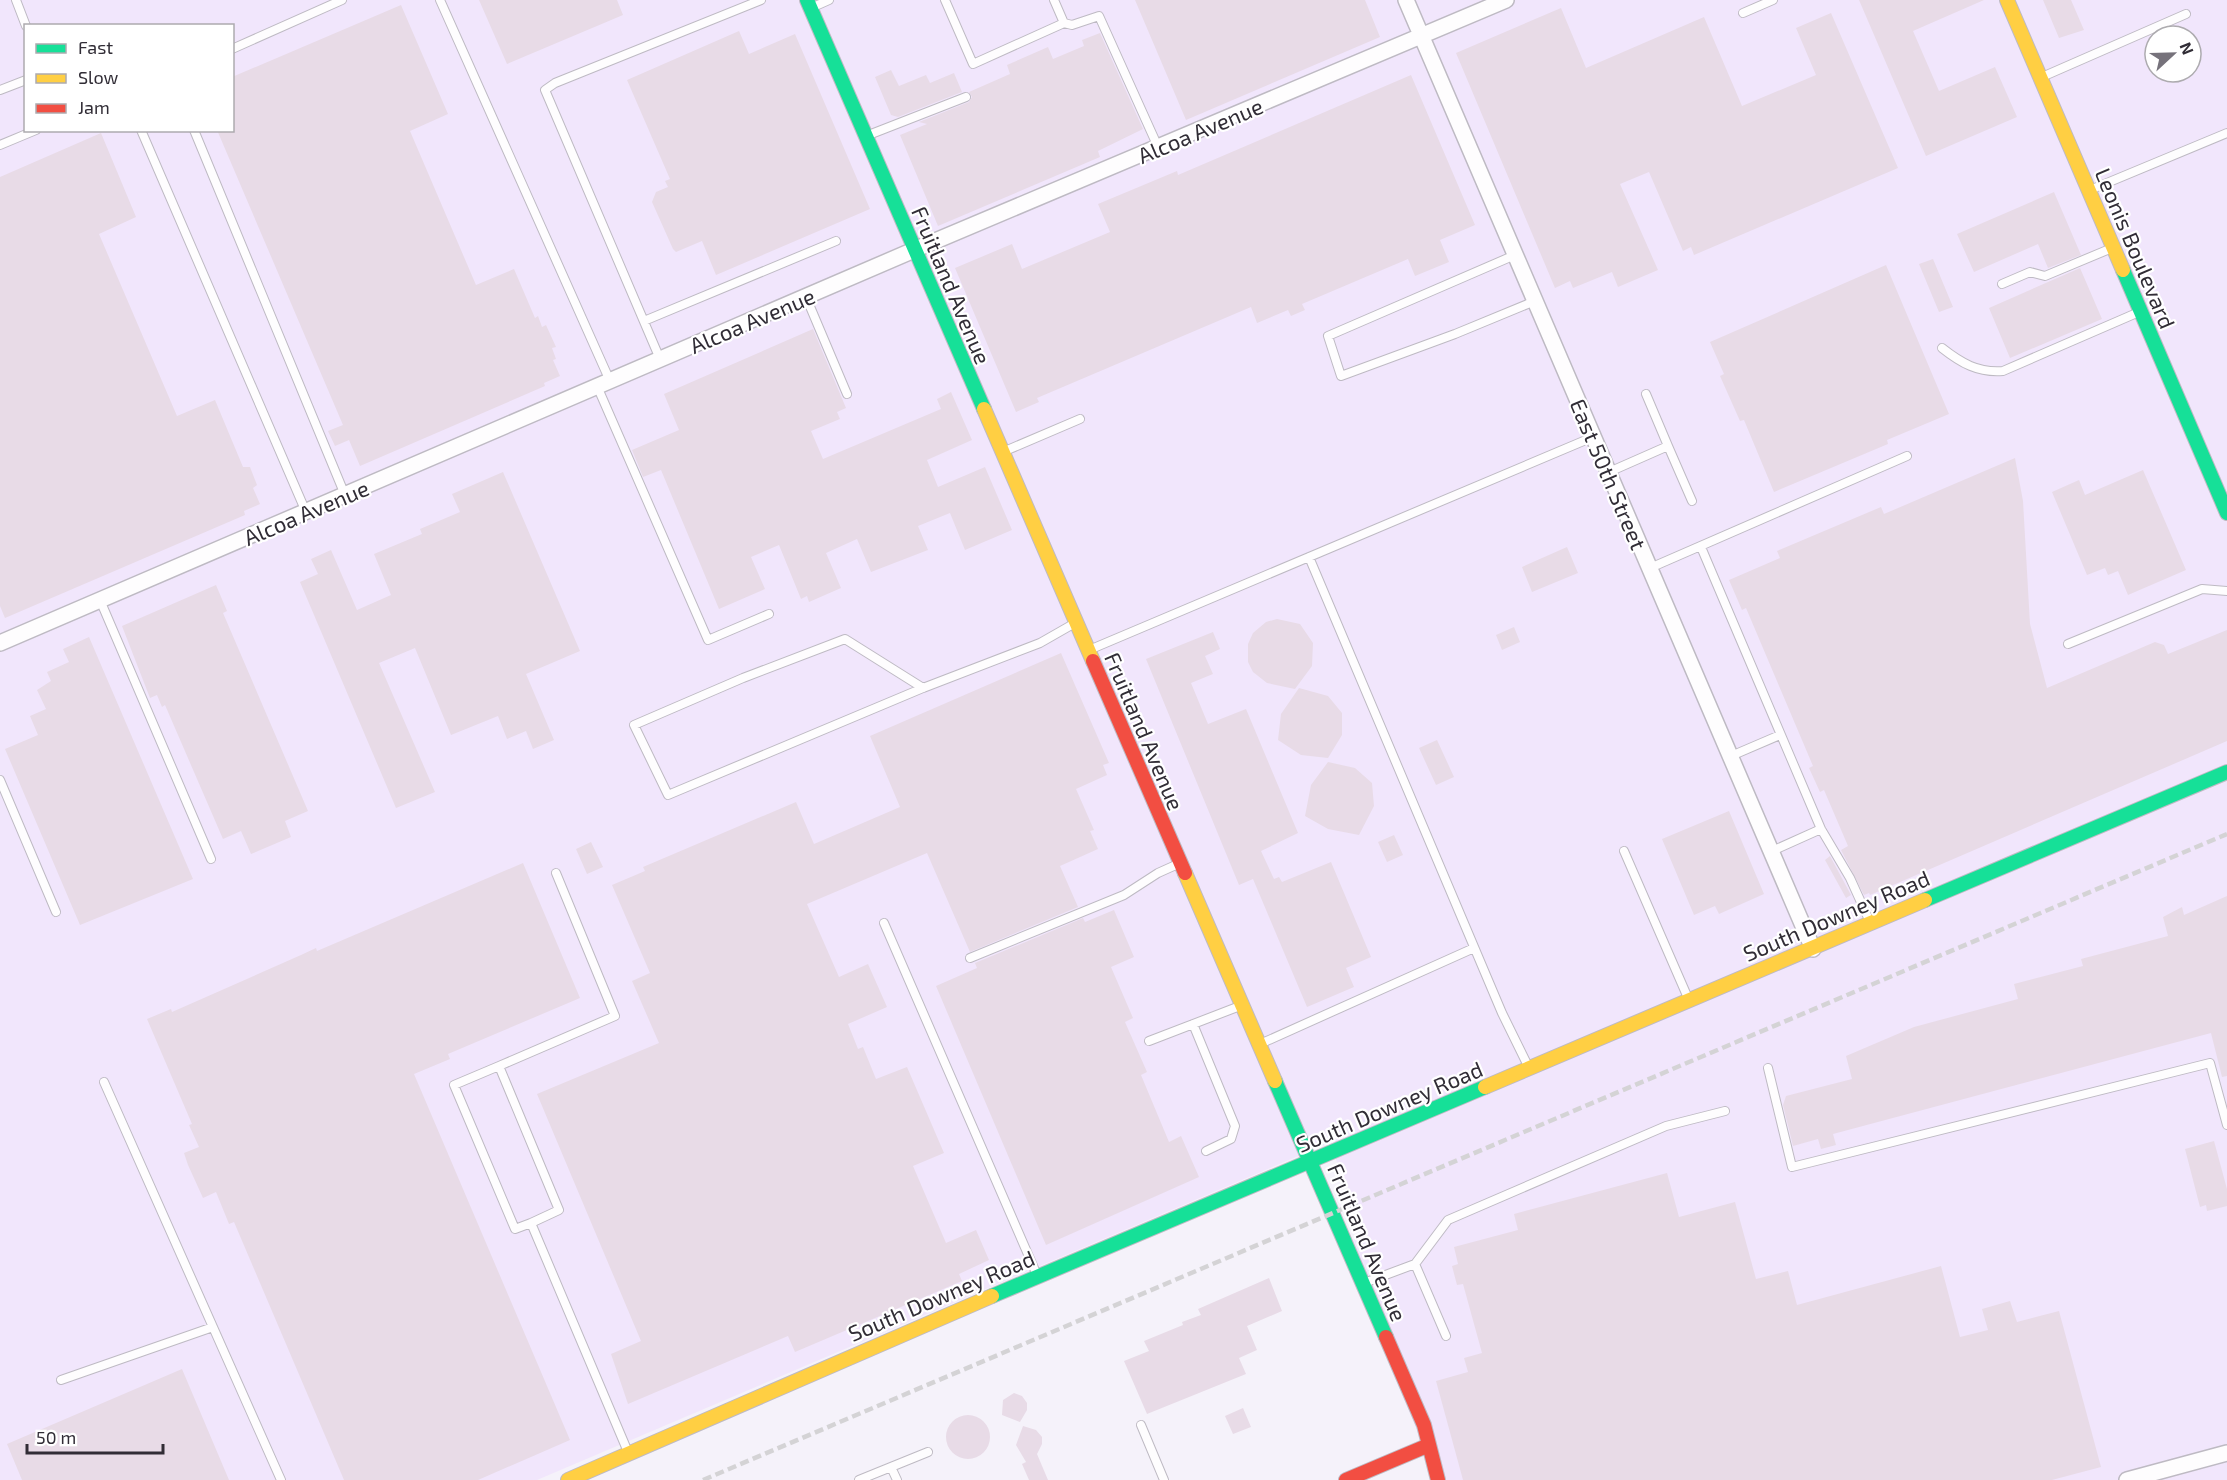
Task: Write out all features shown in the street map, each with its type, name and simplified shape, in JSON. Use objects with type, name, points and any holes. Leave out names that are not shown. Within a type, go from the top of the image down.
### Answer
[{"type":"main road","name":"Leonis Boulevard","points":[[2007,0],[2227,513]]},
{"type":"main road","name":"Fruitland Avenue","points":[[809,4],[864,136],[1424,1425],[1438,1480]]},
{"type":"main road","name":"South Downey Road","points":[[568,1480],[1037,1277],[2227,772]]},
{"type":"main road","points":[[1346,1480],[1429,1445]]},
{"type":"street","name":"East 50th Street","points":[[1406,0],[1813,949]]},
{"type":"street","name":"Alcoa Avenue","points":[[0,643],[914,250],[1506,0]]},
{"type":"street","points":[[2127,1480],[2227,1454]]},
{"type":"lane","points":[[16,0],[25,24]]},
{"type":"lane","points":[[234,48],[342,0]]},
{"type":"lane","points":[[440,0],[603,384],[708,640],[769,614]]},
{"type":"lane","points":[[660,359],[545,90],[555,83],[761,0]]},
{"type":"lane","points":[[809,4],[829,0]]},
{"type":"lane","points":[[945,0],[973,64],[1064,23],[1072,25],[1099,16],[1158,147]]},
{"type":"lane","points":[[1054,0],[1064,23]]},
{"type":"lane","points":[[1743,13],[1773,0]]},
{"type":"lane","points":[[2040,77],[2186,14]]},
{"type":"lane","points":[[0,90],[24,81]]},
{"type":"lane","points":[[864,136],[966,97]]},
{"type":"lane","points":[[0,145],[31,132]]},
{"type":"lane","points":[[142,132],[306,512]]},
{"type":"lane","points":[[195,132],[345,495]]},
{"type":"lane","points":[[2089,190],[2227,133]]},
{"type":"lane","points":[[644,321],[836,241]]},
{"type":"lane","points":[[2002,284],[2030,272],[2045,276],[2113,247]]},
{"type":"lane","points":[[1515,255],[1328,336],[1341,376],[1455,334],[1535,301]]},
{"type":"lane","points":[[806,297],[847,394]]},
{"type":"lane","points":[[1942,348],[1966,366],[1991,372],[2003,371],[2141,312]]},
{"type":"lane","points":[[1646,394],[1692,501]]},
{"type":"lane","points":[[1001,452],[1080,419]]},
{"type":"lane","points":[[1088,651],[1593,436]]},
{"type":"lane","points":[[1609,472],[1668,446]]},
{"type":"lane","points":[[1650,568],[1907,456]]},
{"type":"lane","points":[[1701,547],[1821,830],[1850,878],[1870,924]]},
{"type":"lane","points":[[1308,557],[1502,1013],[1529,1068]]},
{"type":"lane","points":[[2068,644],[2202,589],[2227,591]]},
{"type":"lane","points":[[100,600],[211,859]]},
{"type":"lane","points":[[923,688],[845,639],[743,678],[634,725],[668,795],[923,688],[1040,642],[1076,622]]},
{"type":"lane","points":[[1731,756],[1780,735]]},
{"type":"lane","points":[[0,780],[56,912]]},
{"type":"lane","points":[[1772,851],[1821,830]]},
{"type":"lane","points":[[1624,851],[1689,1000]]},
{"type":"lane","points":[[970,958],[1124,895],[1158,873],[1180,863]]},
{"type":"lane","points":[[499,1066],[559,1210],[515,1229],[454,1085],[615,1016],[556,873]]},
{"type":"lane","points":[[884,922],[1037,1277]]},
{"type":"lane","points":[[1258,1044],[1474,948]]},
{"type":"lane","points":[[1149,1041],[1241,1005]]},
{"type":"lane","points":[[1193,1024],[1235,1126],[1231,1139],[1206,1151]]},
{"type":"lane","points":[[1768,1068],[1792,1167],[2210,1063],[2227,1125]]},
{"type":"lane","points":[[104,1082],[281,1480]]},
{"type":"lane","points":[[1362,1284],[1415,1264],[1448,1220],[1666,1126],[1725,1111]]},
{"type":"lane","points":[[531,1222],[628,1453]]},
{"type":"lane","points":[[1415,1264],[1446,1336]]},
{"type":"lane","points":[[61,1380],[213,1327]]},
{"type":"lane","points":[[1142,1425],[1164,1480]]},
{"type":"lane","points":[[859,1480],[928,1452]]},
{"type":"lane","points":[[891,1467],[897,1480]]},
{"type":"shaded area","points":[[0,0],[2227,0],[2227,1480],[1437,1480],[1342,1245],[1367,1233],[1329,1143],[537,1480],[0,1480]]},
{"type":"building","points":[[479,0],[617,0],[623,15],[507,64]]},
{"type":"building","points":[[1135,0],[1365,0],[1380,37],[1186,120]]},
{"type":"building","points":[[1859,0],[1984,0],[1913,31],[1939,91],[1995,67],[2017,117],[1926,156]]},
{"type":"building","points":[[2043,0],[2071,0],[2084,30],[2059,38]]},
{"type":"building","points":[[401,5],[448,114],[410,131],[476,285],[514,269],[535,318],[538,316],[542,327],[546,325],[556,347],[552,348],[556,359],[553,360],[560,376],[544,383],[545,386],[360,466],[349,440],[335,446],[328,431],[343,425],[218,132],[234,132],[234,76]]},
{"type":"building","points":[[1561,8],[1586,68],[1704,17],[1742,106],[1816,75],[1796,28],[1831,13],[1898,168],[1694,255],[1691,247],[1683,251],[1649,172],[1620,184],[1658,270],[1618,287],[1612,272],[1573,288],[1570,281],[1555,288],[1456,53]]},
{"type":"building","points":[[739,31],[749,54],[795,34],[870,209],[716,275],[702,241],[676,252],[673,249],[652,202],[656,192],[668,187],[665,181],[670,179],[627,80]]},
{"type":"building","points":[[1100,33],[1143,129],[1098,151],[1100,157],[938,226],[900,135],[927,124],[919,122],[969,102],[972,97],[969,92],[1010,74],[1007,65],[1048,47],[1053,59],[1084,46],[1082,40]]},
{"type":"building","points":[[891,70],[899,86],[926,75],[930,83],[954,73],[962,92],[898,117],[891,115],[875,77]]},
{"type":"building","points":[[1411,75],[1475,225],[1440,240],[1449,262],[1415,276],[1408,259],[1302,304],[1305,310],[1291,316],[1288,310],[1257,323],[1251,307],[1037,398],[1039,402],[1016,412],[955,268],[1012,244],[1022,269],[1110,232],[1098,204],[1177,171],[1178,175]]},
{"type":"building","points":[[101,133],[136,217],[99,234],[177,416],[215,400],[243,467],[250,467],[257,485],[253,488],[260,504],[244,511],[245,515],[5,618],[0,606],[0,177]]},
{"type":"building","points":[[2054,192],[2081,255],[2048,268],[2038,244],[1974,272],[1957,234]]},
{"type":"building","points":[[1933,259],[1953,307],[1939,312],[1919,264]]},
{"type":"building","points":[[1886,265],[1949,414],[1887,440],[1888,444],[1774,492],[1744,420],[1740,421],[1720,376],[1724,374],[1710,342]]},
{"type":"building","points":[[2080,268],[2102,319],[2010,358],[1989,308]]},
{"type":"building","points":[[813,329],[846,408],[837,412],[840,419],[811,431],[823,459],[941,409],[937,399],[951,392],[972,440],[927,460],[938,487],[985,467],[1012,530],[965,550],[950,513],[918,526],[928,550],[871,572],[857,539],[826,553],[841,588],[809,602],[807,596],[801,599],[779,545],[751,557],[765,589],[719,609],[661,470],[643,477],[632,450],[679,430],[664,394]]},
{"type":"building","points":[[2015,458],[2023,501],[2030,624],[2047,688],[2155,642],[2164,645],[2168,654],[2227,630],[2227,741],[1870,895],[1869,893],[1864,895],[1841,850],[1848,846],[1824,790],[1820,792],[1809,768],[1813,766],[1746,608],[1742,610],[1729,580],[1780,558],[1777,551],[1881,507],[1884,514]]},
{"type":"building","points":[[2143,470],[2186,570],[2128,595],[2118,571],[2108,575],[2105,568],[2087,575],[2052,492],[2079,480],[2085,495]]},
{"type":"building","points":[[503,472],[580,651],[526,674],[554,740],[533,749],[526,731],[507,739],[498,716],[451,735],[415,648],[379,663],[435,792],[396,808],[300,582],[318,574],[311,559],[331,550],[357,610],[391,595],[374,554],[422,534],[420,529],[460,512],[452,494]]},
{"type":"building","points":[[1567,547],[1578,573],[1532,592],[1522,567]]},
{"type":"building","points":[[216,585],[227,611],[223,613],[308,811],[285,821],[291,837],[251,854],[241,831],[223,839],[165,705],[162,707],[157,695],[150,698],[122,626]]},
{"type":"building","points":[[1277,619],[1300,624],[1313,643],[1312,666],[1295,689],[1267,683],[1253,672],[1248,662],[1248,644],[1253,633],[1266,622]]},
{"type":"building","points":[[1514,627],[1520,642],[1502,650],[1496,635]]},
{"type":"building","points":[[1213,632],[1220,649],[1205,656],[1213,674],[1191,683],[1208,724],[1246,709],[1298,833],[1261,851],[1274,879],[1279,877],[1282,882],[1331,862],[1371,957],[1346,968],[1354,987],[1307,1007],[1253,879],[1239,885],[1146,659]]},
{"type":"building","points":[[89,637],[193,879],[80,925],[5,749],[38,735],[30,716],[46,709],[37,690],[51,681],[47,672],[69,662],[63,649]]},
{"type":"building","points":[[1061,653],[1109,763],[1103,765],[1107,775],[1076,789],[1094,830],[1090,831],[1098,849],[1060,866],[1078,907],[970,952],[927,853],[807,904],[839,977],[868,964],[887,1007],[848,1024],[858,1049],[863,1047],[876,1079],[907,1067],[944,1153],[913,1166],[946,1243],[976,1230],[989,1260],[959,1274],[962,1281],[795,1352],[788,1336],[628,1404],[611,1354],[641,1341],[537,1094],[659,1043],[632,981],[650,973],[612,885],[645,871],[643,867],[796,802],[814,844],[900,807],[870,736]]},
{"type":"building","points":[[1299,688],[1328,696],[1342,713],[1342,735],[1328,758],[1301,755],[1278,740],[1281,714]]},
{"type":"building","points":[[1437,740],[1454,777],[1436,785],[1419,748]]},
{"type":"building","points":[[1328,762],[1355,768],[1372,783],[1374,806],[1359,835],[1328,829],[1305,816],[1311,785]]},
{"type":"building","points":[[1729,811],[1764,894],[1719,914],[1715,906],[1694,915],[1662,839]]},
{"type":"building","points":[[1394,835],[1403,855],[1387,862],[1378,842]]},
{"type":"building","points":[[591,842],[603,867],[587,874],[576,849]]},
{"type":"building","points":[[1830,856],[1851,895],[1846,898],[1825,860]]},
{"type":"building","points":[[523,863],[580,998],[448,1054],[450,1059],[414,1074],[570,1440],[478,1480],[344,1480],[234,1222],[229,1224],[216,1192],[203,1198],[188,1165],[184,1153],[199,1147],[189,1125],[192,1124],[147,1019],[171,1009],[172,1012],[316,948],[317,951]]},
{"type":"building","points":[[2227,896],[2227,1076],[2222,1077],[2211,1033],[1833,1134],[1836,1145],[1821,1149],[1818,1139],[1793,1146],[1783,1105],[1786,1096],[1852,1079],[1846,1056],[1914,1027],[2018,999],[2014,984],[2083,966],[2081,959],[2168,936],[2163,917],[2182,907],[2184,915]]},
{"type":"building","points":[[1114,910],[1134,957],[1111,967],[1133,1018],[1125,1022],[1147,1072],[1141,1075],[1169,1142],[1181,1136],[1199,1177],[1046,1245],[936,986],[977,968],[975,963],[1083,918],[1085,922]]},
{"type":"building","points":[[2214,1141],[2227,1189],[2227,1206],[2207,1211],[2206,1205],[2200,1207],[2185,1149]]},
{"type":"building","points":[[1667,1173],[1679,1217],[1735,1202],[1756,1279],[1788,1271],[1797,1305],[1941,1266],[1960,1337],[1988,1330],[1982,1309],[2010,1301],[2017,1322],[2059,1311],[2101,1467],[2052,1480],[1463,1480],[1436,1381],[1468,1372],[1464,1358],[1482,1353],[1463,1284],[1457,1285],[1452,1266],[1458,1264],[1454,1247],[1518,1230],[1514,1214]]},
{"type":"building","points":[[1269,1278],[1282,1311],[1247,1326],[1257,1350],[1239,1358],[1246,1374],[1147,1414],[1124,1361],[1149,1351],[1144,1341],[1201,1315],[1198,1309]]},
{"type":"building","points":[[182,1369],[229,1480],[22,1480],[7,1444]]},
{"type":"building","points":[[1014,1393],[1022,1396],[1027,1403],[1027,1410],[1020,1422],[1002,1415],[1003,1400]]},
{"type":"building","points":[[1243,1408],[1251,1427],[1233,1434],[1225,1416]]},
{"type":"building","points":[[968,1415],[983,1422],[990,1437],[983,1452],[968,1459],[953,1452],[946,1437],[953,1422]]},
{"type":"building","points":[[1023,1426],[1036,1430],[1042,1437],[1042,1444],[1037,1454],[1048,1480],[1029,1480],[1022,1464],[1026,1462],[1016,1445]]},
{"type":"railway","points":[[703,1480],[2227,834]]},
{"type":"traffic: fast","points":[[807,0],[984,409]]},
{"type":"traffic: fast","points":[[2123,270],[2227,513]]},
{"type":"traffic: fast","points":[[1925,900],[2227,772]]},
{"type":"traffic: fast","points":[[1275,1081],[1386,1337]]},
{"type":"traffic: fast","points":[[992,1296],[1485,1087]]},
{"type":"traffic: slow","points":[[2007,0],[2123,270]]},
{"type":"traffic: slow","points":[[984,409],[1093,661]]},
{"type":"traffic: slow","points":[[1185,873],[1275,1081]]},
{"type":"traffic: slow","points":[[1485,1087],[1925,900]]},
{"type":"traffic: slow","points":[[568,1480],[992,1296]]},
{"type":"traffic: jam","points":[[1093,661],[1185,873]]},
{"type":"traffic: jam","points":[[1386,1337],[1424,1425],[1438,1480]]},
{"type":"traffic: jam","points":[[1346,1480],[1429,1445]]}]
